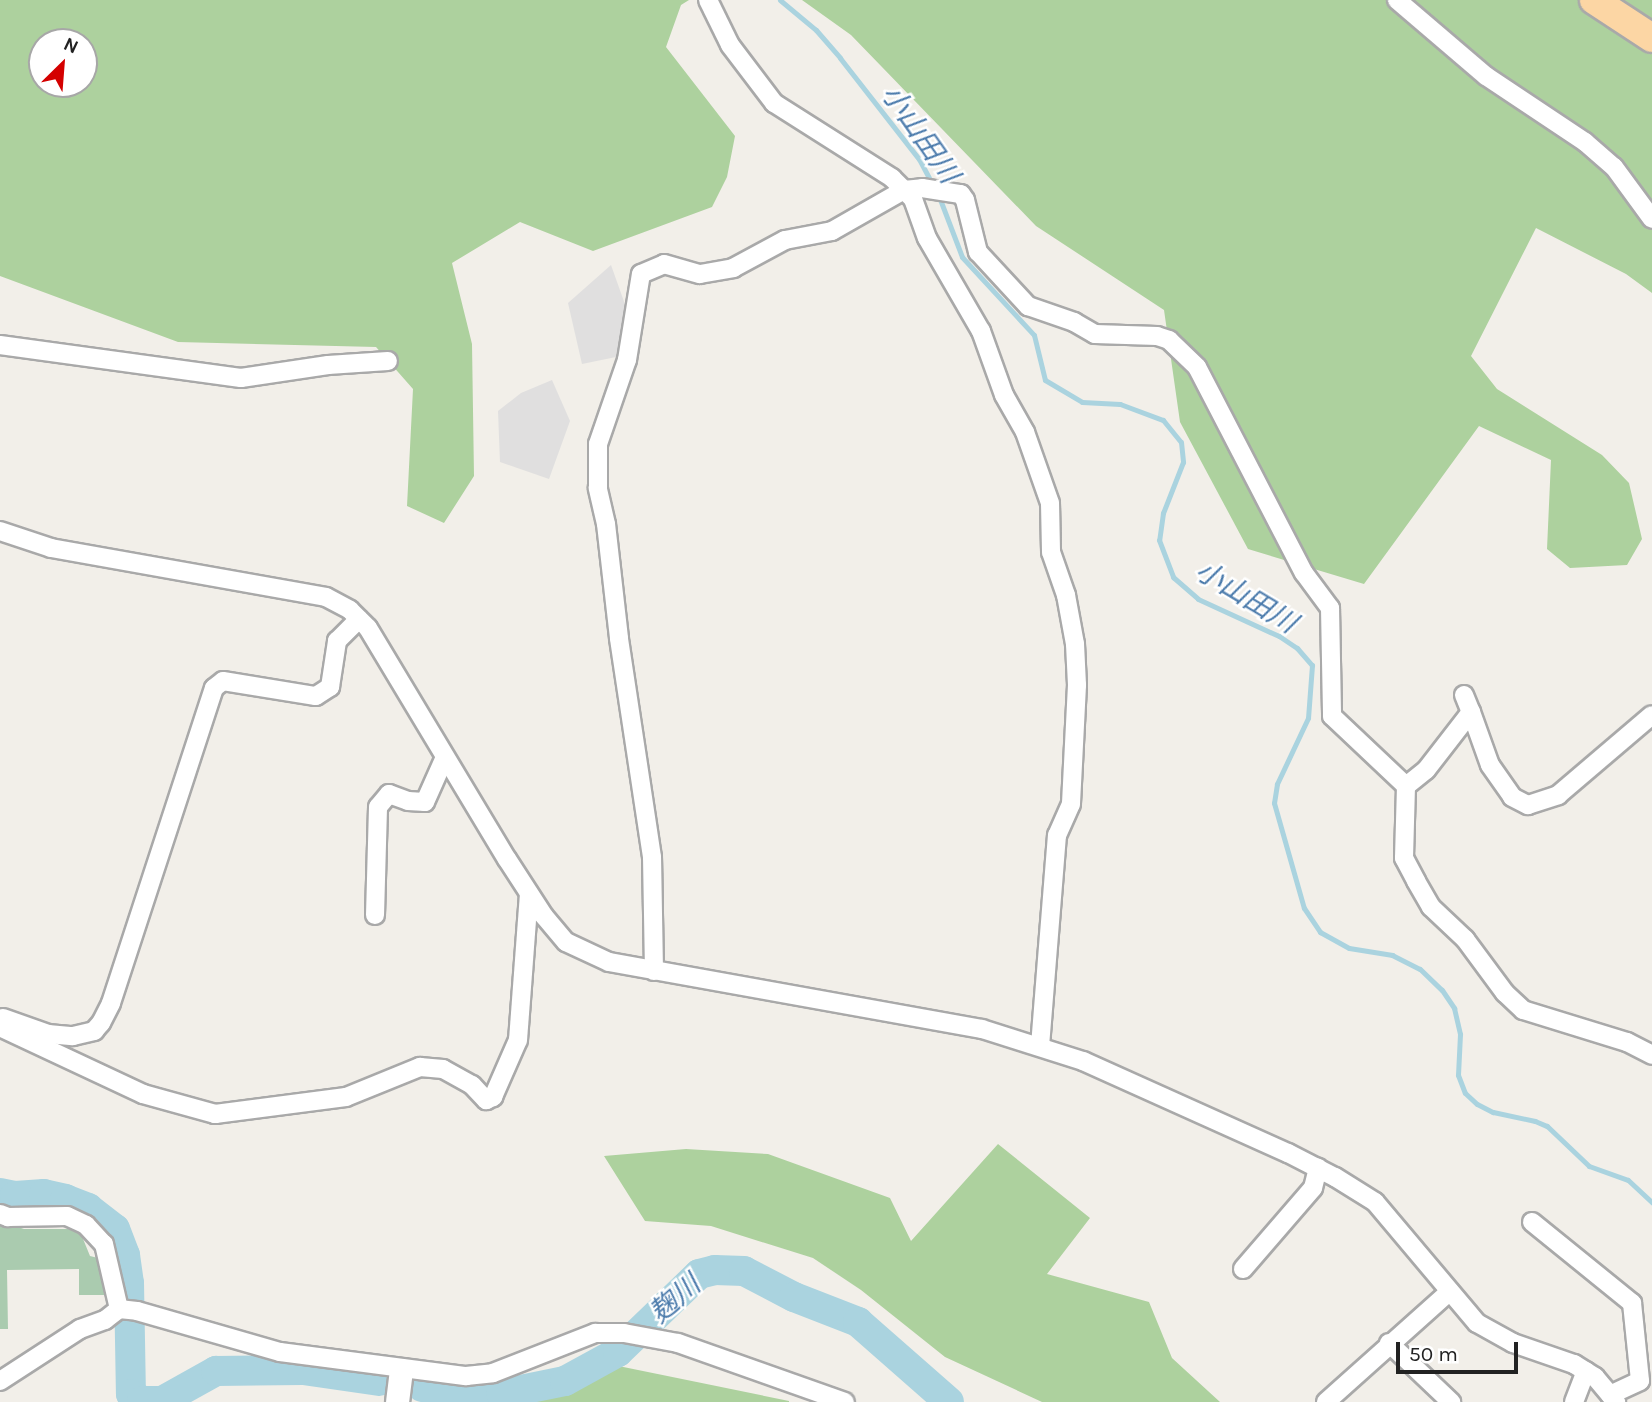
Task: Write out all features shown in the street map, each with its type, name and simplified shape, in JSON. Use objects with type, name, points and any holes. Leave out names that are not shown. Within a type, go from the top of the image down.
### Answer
[{"type":"main road","points":[[1594,0],[1652,38]]},
{"type":"street","points":[[708,0],[730,45],[774,103],[913,189],[961,194],[965,200],[978,252],[1028,306],[1074,322],[1095,334],[1157,336],[1169,340],[1197,367],[1304,573],[1330,608],[1332,716],[1406,786],[1404,858],[1431,907],[1465,939],[1504,993],[1523,1010],[1628,1042],[1652,1055]]},
{"type":"street","points":[[1397,0],[1486,76],[1585,142],[1614,167],[1652,219]]},
{"type":"street","points":[[654,971],[652,857],[619,638],[606,524],[598,488],[598,444],[627,360],[641,274],[664,264],[699,274],[733,268],[785,240],[832,232],[913,189]]},
{"type":"street","points":[[913,189],[927,238],[981,331],[1004,396],[1025,432],[1051,503],[1051,552],[1066,595],[1075,643],[1077,685],[1071,804],[1057,835],[1040,1046]]},
{"type":"street","points":[[0,345],[241,377],[328,365],[388,361]]},
{"type":"street","points":[[0,531],[51,548],[326,597],[369,628],[529,894],[566,942],[609,962],[982,1029],[1083,1061],[1318,1168],[1375,1202],[1477,1323],[1513,1343],[1574,1364],[1586,1371],[1613,1399],[1640,1381],[1632,1303],[1532,1222]]},
{"type":"street","points":[[0,1017],[48,1034],[74,1036],[94,1031],[111,1003],[214,688],[223,681],[316,696],[330,687],[337,640],[359,619]]},
{"type":"street","points":[[1406,786],[1426,770],[1467,704],[1490,765],[1512,797],[1528,805],[1558,794],[1652,715]]},
{"type":"street","points":[[374,915],[378,807],[389,794],[408,802],[425,802],[445,757]]},
{"type":"street","points":[[0,1027],[143,1094],[215,1114],[346,1097],[420,1067],[443,1069],[472,1085],[486,1100],[493,1097],[518,1040],[529,894]]},
{"type":"street","points":[[1243,1269],[1313,1188],[1318,1168]]},
{"type":"street","points":[[0,1214],[8,1217],[67,1216],[86,1225],[104,1244],[126,1310]]},
{"type":"street","points":[[1326,1402],[1450,1291]]},
{"type":"street","points":[[0,1381],[80,1329],[126,1310],[280,1352],[401,1370],[466,1376],[493,1373],[595,1333],[624,1333],[678,1343],[845,1402]]},
{"type":"street","points":[[1389,1343],[1451,1402]]},
{"type":"street","points":[[397,1402],[401,1370]]},
{"type":"street","points":[[1574,1402],[1586,1371]]},
{"type":"shaded area","points":[[611,265],[627,310],[616,357],[582,364],[568,303]]},
{"type":"shaded area","points":[[552,380],[570,421],[549,479],[500,462],[498,411],[521,393]]},
{"type":"green space","points":[[0,0],[689,0],[681,5],[666,47],[735,136],[727,177],[712,207],[593,251],[520,222],[452,263],[472,344],[474,476],[444,523],[407,506],[413,389],[376,347],[178,342],[0,276]]},
{"type":"green space","points":[[802,0],[1652,0],[1652,293],[1626,274],[1536,228],[1471,356],[1497,389],[1602,455],[1629,483],[1642,539],[1627,565],[1570,568],[1547,549],[1551,460],[1479,426],[1364,584],[1248,549],[1180,422],[1164,310],[1036,226],[851,35]]},
{"type":"green space","points":[[998,1144],[1090,1218],[1047,1274],[1149,1302],[1172,1358],[1220,1402],[1042,1402],[945,1357],[861,1290],[813,1258],[711,1226],[645,1221],[604,1156],[686,1149],[768,1154],[890,1198],[911,1241]]},
{"type":"green space","points":[[0,1221],[24,1229],[79,1229],[90,1256],[102,1259],[106,1295],[79,1295],[79,1269],[7,1270],[8,1329],[0,1329]]},
{"type":"green space","points":[[594,1361],[789,1402],[453,1402],[454,1396]]},
{"type":"waterway","name":"小山田川","points":[[780,0],[816,30],[840,58],[919,159],[933,185]]},
{"type":"waterway","name":"小山田川","points":[[938,194],[962,257],[1034,335],[1045,380],[1082,402],[1120,404],[1163,420],[1181,442],[1183,462],[1163,513],[1159,540],[1173,577],[1198,599],[1279,636],[1297,648],[1312,665],[1308,718],[1277,784],[1274,803],[1304,908],[1320,932],[1349,948],[1392,955],[1420,969],[1442,990],[1454,1008],[1460,1034],[1458,1075],[1465,1093],[1477,1104],[1493,1112],[1547,1126],[1589,1166],[1628,1180],[1652,1202]]},
{"type":"waterway","name":"麹川","points":[[0,1193],[15,1196],[44,1194],[65,1199],[88,1208],[115,1229],[125,1255],[129,1283],[131,1394],[142,1401],[162,1401],[216,1371],[303,1370],[379,1381]]},
{"type":"waterway","name":"麹川","points":[[422,1387],[501,1394],[565,1381],[618,1352],[699,1274],[715,1270],[744,1271],[794,1297],[858,1322],[949,1402]]}]
